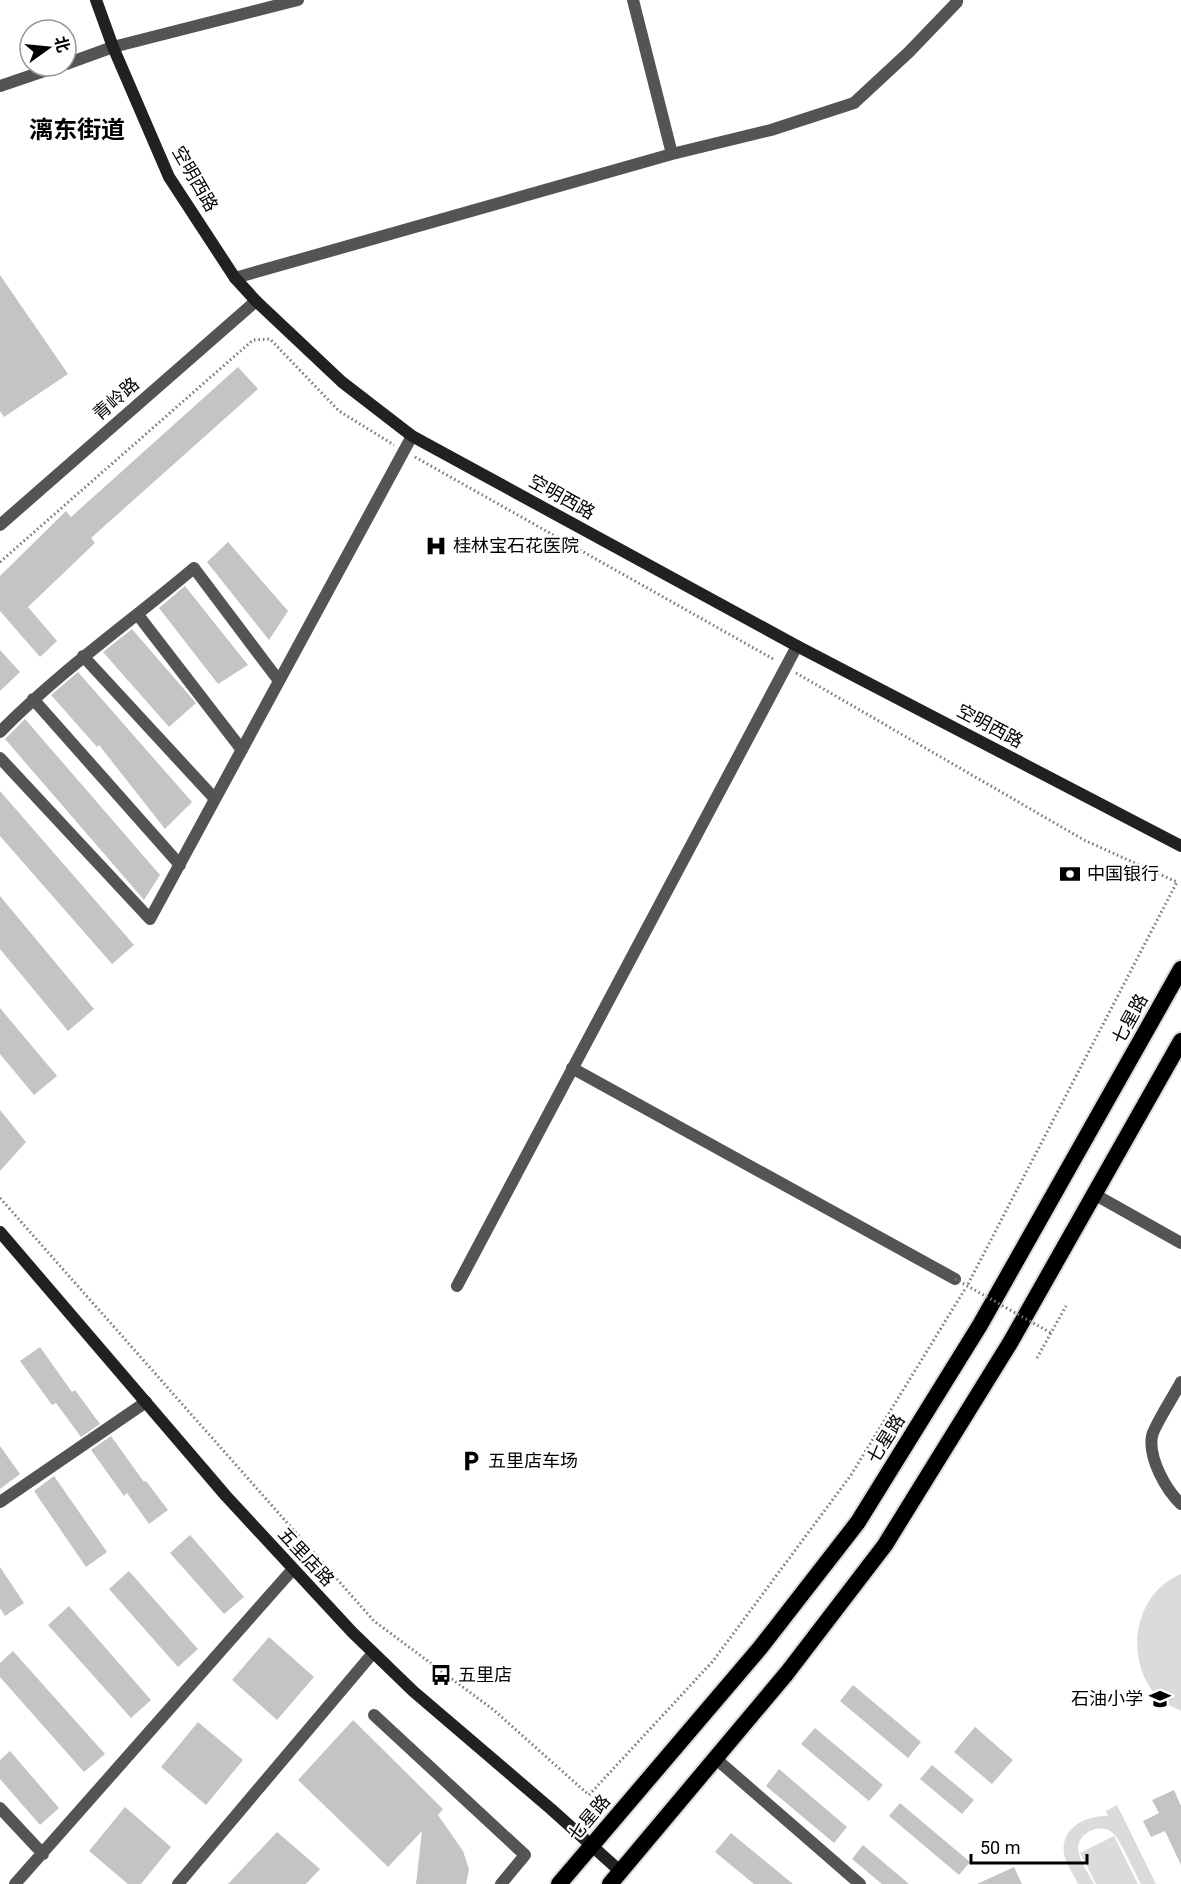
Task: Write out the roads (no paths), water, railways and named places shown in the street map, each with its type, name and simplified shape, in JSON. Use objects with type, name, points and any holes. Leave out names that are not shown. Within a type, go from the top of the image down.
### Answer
[{"type":"highway","name":"七星路","points":[[560,1884],[760,1648],[858,1522],[980,1324],[1181,969]]},
{"type":"highway","points":[[616,1878],[787,1674],[885,1545],[1010,1342],[1181,1041]]},
{"type":"main road","name":"空明西路","points":[[96,0],[113,47],[169,177],[235,278],[256,301],[342,382],[412,436],[796,646],[1181,846]]},
{"type":"main road","name":"五里店路","points":[[0,1232],[226,1496],[293,1569],[413,1691],[591,1845],[616,1878]]},
{"type":"street","points":[[78,59],[113,47],[298,0]]},
{"type":"street","points":[[633,0],[672,154]]},
{"type":"street","points":[[235,278],[672,154],[771,129],[854,103],[909,52],[957,0]]},
{"type":"street","points":[[0,86],[24,78]]},
{"type":"street","name":"青岭路","points":[[0,525],[256,301]]},
{"type":"street","points":[[0,758],[150,919],[412,436]]},
{"type":"street","points":[[0,732],[33,699],[83,656],[138,615],[194,568],[279,681]]},
{"type":"street","points":[[138,615],[242,750]]},
{"type":"street","points":[[457,1286],[796,646]]},
{"type":"street","points":[[83,656],[215,799]]},
{"type":"street","points":[[33,699],[180,865]]},
{"type":"street","points":[[572,1068],[955,1279]]},
{"type":"street","points":[[1094,1194],[1181,1243]]},
{"type":"street","points":[[1181,1382],[1152,1435],[1160,1475],[1173,1497],[1181,1504]]},
{"type":"street","points":[[0,1502],[146,1402]]},
{"type":"street","points":[[15,1884],[293,1569]]},
{"type":"street","points":[[178,1884],[374,1653]]},
{"type":"street","points":[[374,1715],[525,1855],[501,1884]]},
{"type":"street","points":[[715,1758],[860,1884]]},
{"type":"street","points":[[0,1808],[43,1854]]},
{"type":"place","name":"桂林宝石花医院","points":[[436,546]]},
{"type":"place","name":"中国银行","points":[[1070,874]]},
{"type":"place","name":"五里店车场","points":[[471,1461]]},
{"type":"place","name":"五里店","points":[[441,1675]]},
{"type":"place","name":"石油小学","points":[[1160,1699]]},
{"type":"district","name":"漓东街道","points":[[77,130]]}]
